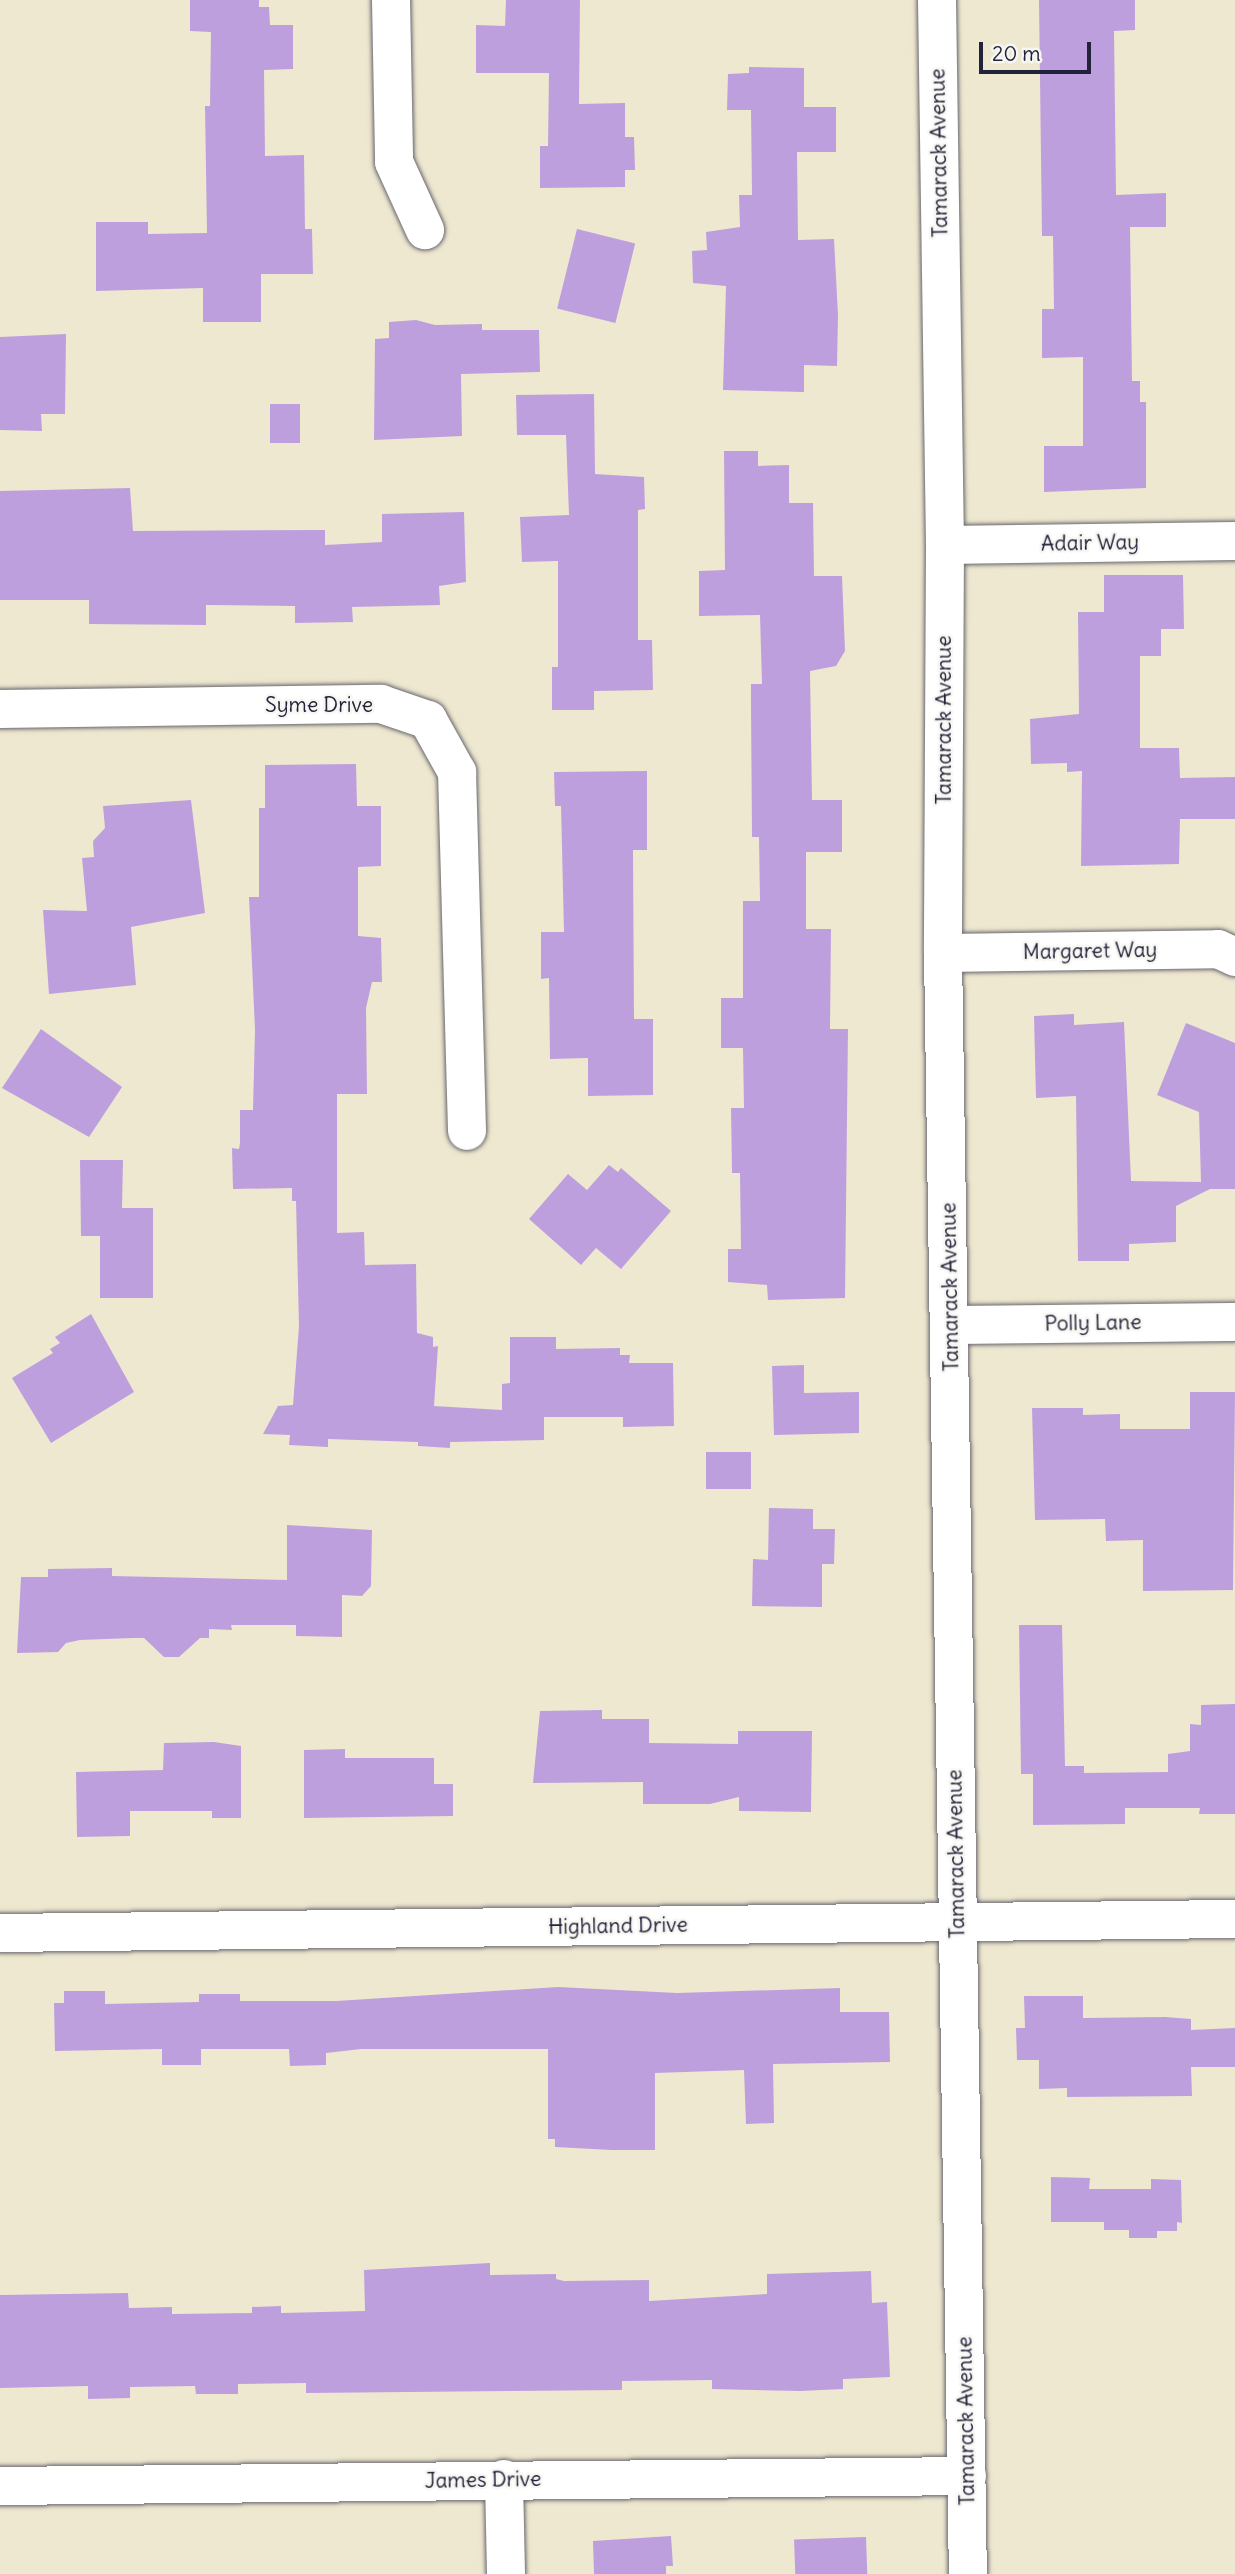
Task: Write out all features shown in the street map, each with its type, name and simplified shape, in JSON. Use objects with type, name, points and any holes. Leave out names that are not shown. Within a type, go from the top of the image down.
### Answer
[{"type":"street","points":[[391,0],[394,162],[425,230]]},
{"type":"street","name":"Tamarack Avenue","points":[[937,0],[945,545],[943,953],[951,1325],[957,1922],[968,2574]]},
{"type":"street","name":"Adair Way","points":[[945,545],[1235,541]]},
{"type":"street","name":"Syme Drive","points":[[0,709],[381,704],[428,720],[457,772],[467,1131]]},
{"type":"street","name":"Margaret Way","points":[[943,953],[1218,950],[1235,957]]},
{"type":"street","name":"Polly Lane","points":[[951,1325],[1235,1322]]},
{"type":"street","name":"Highland Drive","points":[[0,1933],[1235,1919]]},
{"type":"street","name":"James Drive","points":[[0,2486],[967,2476]]},
{"type":"street","points":[[504,2479],[506,2574]]},
{"type":"building","points":[[190,0],[259,0],[259,7],[269,7],[270,25],[293,25],[293,69],[264,70],[265,156],[304,155],[305,229],[312,229],[313,274],[261,274],[261,322],[203,322],[203,288],[96,291],[96,222],[148,222],[148,234],[207,233],[205,106],[210,106],[211,32],[190,31]]},
{"type":"building","points":[[506,0],[580,0],[579,104],[625,103],[625,137],[634,137],[635,170],[625,170],[625,187],[540,188],[540,146],[548,146],[549,73],[476,73],[476,25],[505,26]]},
{"type":"building","points":[[1039,0],[1135,0],[1135,30],[1114,31],[1116,195],[1166,193],[1166,227],[1130,227],[1132,381],[1140,381],[1140,402],[1146,402],[1146,488],[1044,492],[1044,446],[1083,446],[1083,357],[1042,358],[1042,309],[1054,309],[1053,236],[1042,236]]},
{"type":"building","points":[[749,67],[804,68],[804,107],[836,107],[836,152],[797,152],[798,240],[834,239],[838,315],[837,366],[804,365],[804,392],[723,390],[726,286],[693,283],[692,251],[707,250],[706,232],[740,227],[739,195],[752,195],[751,110],[727,110],[728,74],[749,73]]},
{"type":"building","points":[[577,229],[635,244],[615,323],[557,309]]},
{"type":"building","points":[[416,320],[435,325],[482,324],[482,330],[539,330],[540,372],[461,374],[462,436],[374,440],[375,339],[389,338],[389,322]]},
{"type":"building","points":[[66,334],[65,414],[41,414],[42,431],[0,430],[0,337]]},
{"type":"building","points":[[594,394],[595,474],[644,477],[645,509],[638,510],[638,640],[652,640],[653,690],[594,691],[594,710],[552,710],[552,667],[558,667],[558,561],[522,562],[520,517],[569,515],[566,435],[517,435],[516,395]]},
{"type":"building","points":[[270,404],[300,404],[300,443],[270,443]]},
{"type":"building","points":[[724,451],[758,451],[758,466],[789,465],[789,503],[813,503],[814,576],[842,576],[845,651],[836,666],[810,671],[812,800],[842,800],[842,852],[806,852],[806,929],[831,929],[830,1029],[848,1029],[845,1298],[768,1300],[767,1285],[728,1282],[728,1249],[741,1249],[740,1173],[732,1173],[731,1108],[744,1108],[743,1048],[721,1048],[721,998],[743,998],[743,901],[760,901],[759,837],[752,837],[751,684],[762,684],[760,615],[699,616],[699,571],[725,570]]},
{"type":"building","points":[[130,488],[133,531],[325,530],[325,545],[382,542],[382,514],[464,512],[466,582],[439,586],[440,605],[352,607],[353,622],[295,623],[295,606],[206,605],[206,625],[89,624],[89,600],[0,600],[0,491]]},
{"type":"building","points":[[1104,575],[1183,575],[1184,629],[1161,629],[1161,656],[1140,656],[1140,748],[1179,748],[1180,778],[1235,777],[1235,819],[1180,819],[1179,864],[1081,866],[1082,771],[1067,772],[1067,763],[1031,764],[1030,719],[1079,714],[1078,612],[1104,612]]},
{"type":"building","points":[[356,764],[357,806],[381,806],[381,866],[358,867],[358,936],[381,938],[382,982],[372,982],[366,1008],[367,1094],[337,1094],[337,1233],[364,1232],[365,1265],[416,1264],[417,1333],[433,1337],[433,1347],[438,1346],[434,1406],[502,1410],[502,1384],[510,1383],[510,1337],[556,1337],[556,1349],[620,1348],[620,1355],[630,1355],[629,1363],[673,1363],[674,1426],[623,1427],[623,1417],[544,1417],[544,1440],[450,1442],[450,1448],[418,1446],[418,1442],[328,1439],[328,1447],[289,1445],[290,1435],[263,1434],[278,1406],[293,1405],[299,1326],[296,1201],[292,1201],[292,1188],[233,1189],[232,1148],[239,1149],[240,1110],[253,1110],[255,1030],[249,897],[259,897],[259,808],[265,808],[265,765]]},
{"type":"building","points":[[647,771],[647,850],[633,850],[634,1019],[653,1019],[653,1095],[588,1096],[588,1058],[550,1059],[549,978],[541,979],[541,932],[564,932],[561,806],[555,806],[554,772]]},
{"type":"building","points":[[191,800],[205,913],[131,927],[136,985],[49,994],[43,910],[87,911],[82,858],[94,857],[93,841],[105,828],[103,806]]},
{"type":"building","points":[[1074,1014],[1074,1025],[1124,1022],[1131,1181],[1201,1182],[1199,1112],[1157,1095],[1186,1023],[1235,1043],[1235,1189],[1210,1189],[1176,1206],[1176,1242],[1129,1244],[1129,1261],[1078,1261],[1076,1096],[1036,1098],[1034,1016]]},
{"type":"building","points":[[41,1029],[122,1087],[89,1137],[2,1088]]},
{"type":"building","points":[[80,1160],[123,1160],[122,1208],[153,1208],[153,1298],[100,1298],[100,1236],[81,1236]]},
{"type":"building","points":[[609,1165],[618,1172],[621,1168],[671,1211],[621,1269],[596,1248],[581,1265],[529,1219],[568,1174],[587,1190]]},
{"type":"building","points":[[91,1314],[134,1392],[51,1443],[12,1378],[53,1353],[50,1349],[60,1343],[55,1337]]},
{"type":"building","points":[[804,1365],[804,1393],[859,1392],[859,1433],[774,1435],[772,1366]]},
{"type":"building","points":[[1190,1392],[1235,1392],[1233,1590],[1143,1591],[1143,1540],[1106,1541],[1105,1519],[1035,1520],[1032,1408],[1083,1408],[1083,1415],[1120,1414],[1120,1429],[1190,1429]]},
{"type":"building","points":[[706,1452],[751,1452],[751,1489],[706,1489]]},
{"type":"building","points":[[769,1508],[813,1509],[813,1529],[835,1529],[834,1564],[822,1564],[822,1607],[752,1606],[753,1559],[768,1560]]},
{"type":"building","points":[[287,1525],[372,1530],[371,1586],[362,1596],[342,1595],[342,1637],[296,1636],[296,1625],[231,1625],[232,1630],[209,1629],[209,1638],[200,1638],[179,1657],[164,1657],[144,1638],[80,1640],[66,1643],[58,1652],[17,1653],[21,1577],[48,1577],[48,1569],[112,1568],[112,1576],[287,1580]]},
{"type":"building","points":[[1019,1625],[1062,1625],[1065,1766],[1084,1766],[1084,1773],[1168,1772],[1168,1754],[1190,1751],[1190,1724],[1201,1725],[1201,1705],[1235,1704],[1235,1814],[1199,1814],[1200,1808],[1125,1808],[1125,1824],[1033,1825],[1033,1774],[1021,1774]]},
{"type":"building","points":[[602,1710],[602,1719],[649,1719],[649,1743],[738,1744],[738,1731],[812,1731],[811,1812],[739,1811],[739,1797],[710,1804],[643,1804],[643,1782],[533,1783],[540,1711]]},
{"type":"building","points":[[214,1742],[241,1746],[241,1818],[212,1818],[212,1811],[130,1811],[130,1836],[77,1837],[76,1772],[163,1770],[164,1743]]},
{"type":"building","points":[[345,1749],[345,1758],[434,1758],[434,1784],[453,1784],[453,1816],[304,1818],[304,1750]]},
{"type":"building","points":[[558,1987],[677,1993],[840,1988],[840,2012],[889,2012],[890,2062],[773,2064],[774,2123],[746,2124],[744,2070],[655,2073],[655,2150],[612,2150],[555,2147],[555,2139],[548,2139],[548,2049],[361,2049],[326,2053],[326,2065],[290,2066],[289,2049],[201,2049],[201,2065],[162,2065],[162,2049],[55,2051],[54,2003],[64,2003],[64,1991],[105,1991],[105,2004],[199,2002],[199,1994],[240,1994],[240,2001],[336,2001]]},
{"type":"building","points":[[1024,1996],[1083,1996],[1083,2018],[1165,2017],[1191,2019],[1191,2030],[1235,2028],[1235,2067],[1191,2067],[1192,2096],[1067,2097],[1067,2088],[1039,2089],[1039,2060],[1017,2060],[1016,2028],[1025,2028]]},
{"type":"building","points":[[1051,2177],[1090,2178],[1089,2189],[1151,2189],[1151,2179],[1181,2180],[1182,2223],[1177,2222],[1177,2231],[1157,2231],[1157,2238],[1129,2238],[1129,2230],[1104,2230],[1104,2222],[1051,2222]]},
{"type":"building","points":[[490,2263],[490,2275],[556,2274],[556,2279],[564,2281],[649,2280],[649,2301],[767,2294],[767,2274],[871,2271],[872,2303],[887,2302],[890,2377],[843,2379],[843,2389],[800,2391],[712,2389],[712,2380],[622,2381],[622,2390],[306,2393],[306,2383],[238,2384],[238,2394],[196,2394],[195,2386],[130,2387],[130,2398],[88,2399],[88,2386],[0,2388],[0,2295],[128,2293],[129,2308],[172,2307],[172,2314],[252,2313],[252,2307],[281,2306],[281,2313],[365,2311],[364,2270]]},
{"type":"building","points":[[671,2536],[673,2566],[666,2566],[666,2574],[594,2574],[593,2541]]},
{"type":"building","points":[[866,2537],[867,2574],[795,2574],[794,2540]]}]
